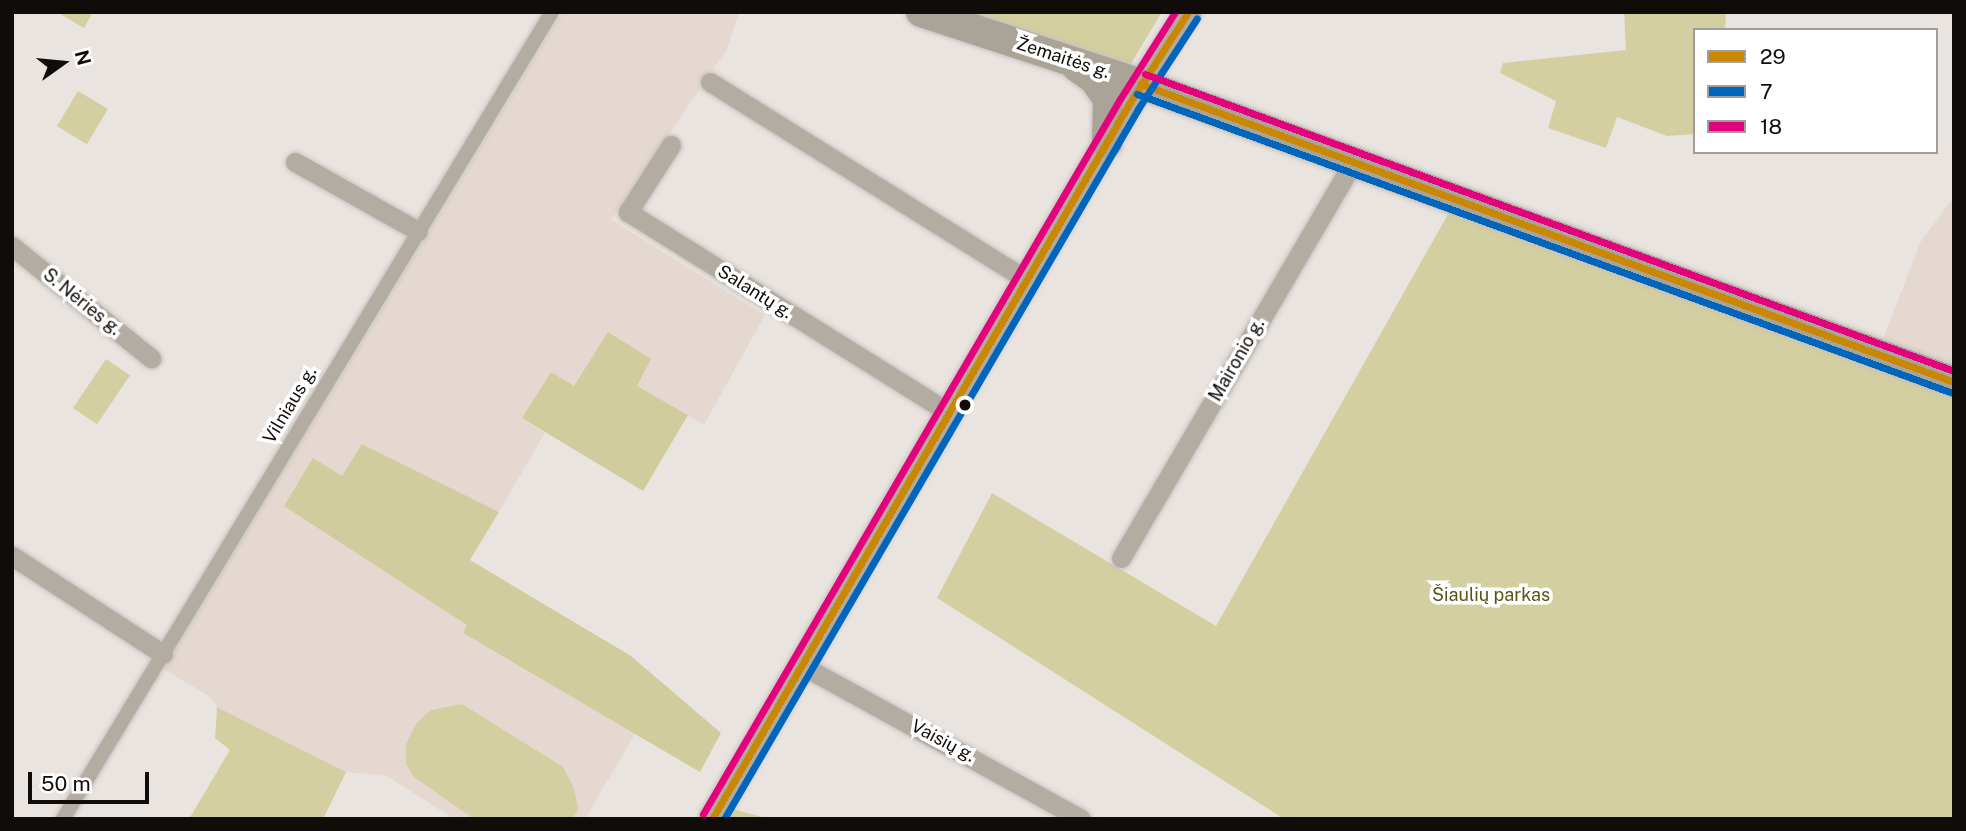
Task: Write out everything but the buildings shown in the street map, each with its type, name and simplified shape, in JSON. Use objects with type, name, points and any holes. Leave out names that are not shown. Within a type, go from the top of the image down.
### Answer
[{"type":"main road","name":"Žemaitės g.","points":[[921,12],[1141,84],[1954,382]]},
{"type":"main road","points":[[712,819],[1141,84],[1188,12]]},
{"type":"main road","points":[[1065,59],[1094,79],[1108,99],[1107,143]]},
{"type":"street","name":"Vilniaus g.","points":[[63,819],[552,12]]},
{"type":"street","points":[[710,82],[1027,280]]},
{"type":"street","name":"Salantų g.","points":[[671,145],[628,212],[950,413]]},
{"type":"street","points":[[295,162],[418,231]]},
{"type":"street","name":"Maironio g.","points":[[1121,558],[1353,162]]},
{"type":"street","name":"S. Nėries g.","points":[[12,246],[151,358]]},
{"type":"street","points":[[12,556],[163,654]]},
{"type":"street","name":"Vaisių g.","points":[[803,666],[1081,819]]},
{"type":"shaded area","points":[[563,12],[739,12],[727,49],[611,220],[765,315],[704,425],[637,386],[574,386],[522,418],[545,433],[499,512],[362,444],[467,625],[463,633],[635,734],[585,819],[454,819],[387,776],[346,772],[217,707],[209,696],[163,669]]},
{"type":"shaded area","points":[[1954,197],[1954,382],[1877,354],[1921,241]]},
{"type":"shaded area","points":[[608,332],[651,359],[637,386],[688,415],[643,491],[522,418],[551,372],[574,386]]},
{"type":"shaded area","points":[[362,444],[499,512],[470,560],[631,656],[721,733],[700,772],[463,633],[467,625],[284,506],[313,458],[342,476]]},
{"type":"green space","points":[[57,12],[93,12],[84,28]]},
{"type":"green space","points":[[954,12],[1162,12],[1132,62],[1119,67]]},
{"type":"green space","points":[[1624,12],[1726,12],[1725,28],[1693,28],[1693,134],[1667,136],[1617,117],[1606,148],[1548,128],[1556,101],[1500,73],[1503,63],[1626,50]]},
{"type":"green space","points":[[78,91],[108,109],[87,144],[57,126]]},
{"type":"green space","name":"Šiaulių parkas","points":[[1456,200],[1954,396],[1954,819],[1284,819],[937,598],[992,493],[1216,626]]},
{"type":"green space","points":[[106,359],[130,375],[97,424],[73,408]]},
{"type":"green space","points":[[462,704],[563,767],[574,788],[578,809],[572,819],[474,819],[414,777],[406,764],[406,744],[416,724],[431,710]]},
{"type":"green space","points":[[217,707],[346,772],[323,819],[189,819],[230,750],[215,738]]},
{"type":"green space","points":[[733,809],[770,819],[727,819]]},
{"type":"transit line","name":"18","points":[[703,814],[1120,99],[1175,12]]},
{"type":"transit line","name":"29","points":[[712,819],[1129,104],[1188,12]]},
{"type":"transit line","name":"7","points":[[724,819],[1138,109],[1197,18]]},
{"type":"transit line","name":"18","points":[[1145,74],[1954,371]]},
{"type":"transit line","name":"29","points":[[1141,84],[1954,382]]},
{"type":"transit line","name":"7","points":[[1137,94],[1950,392]]}]
